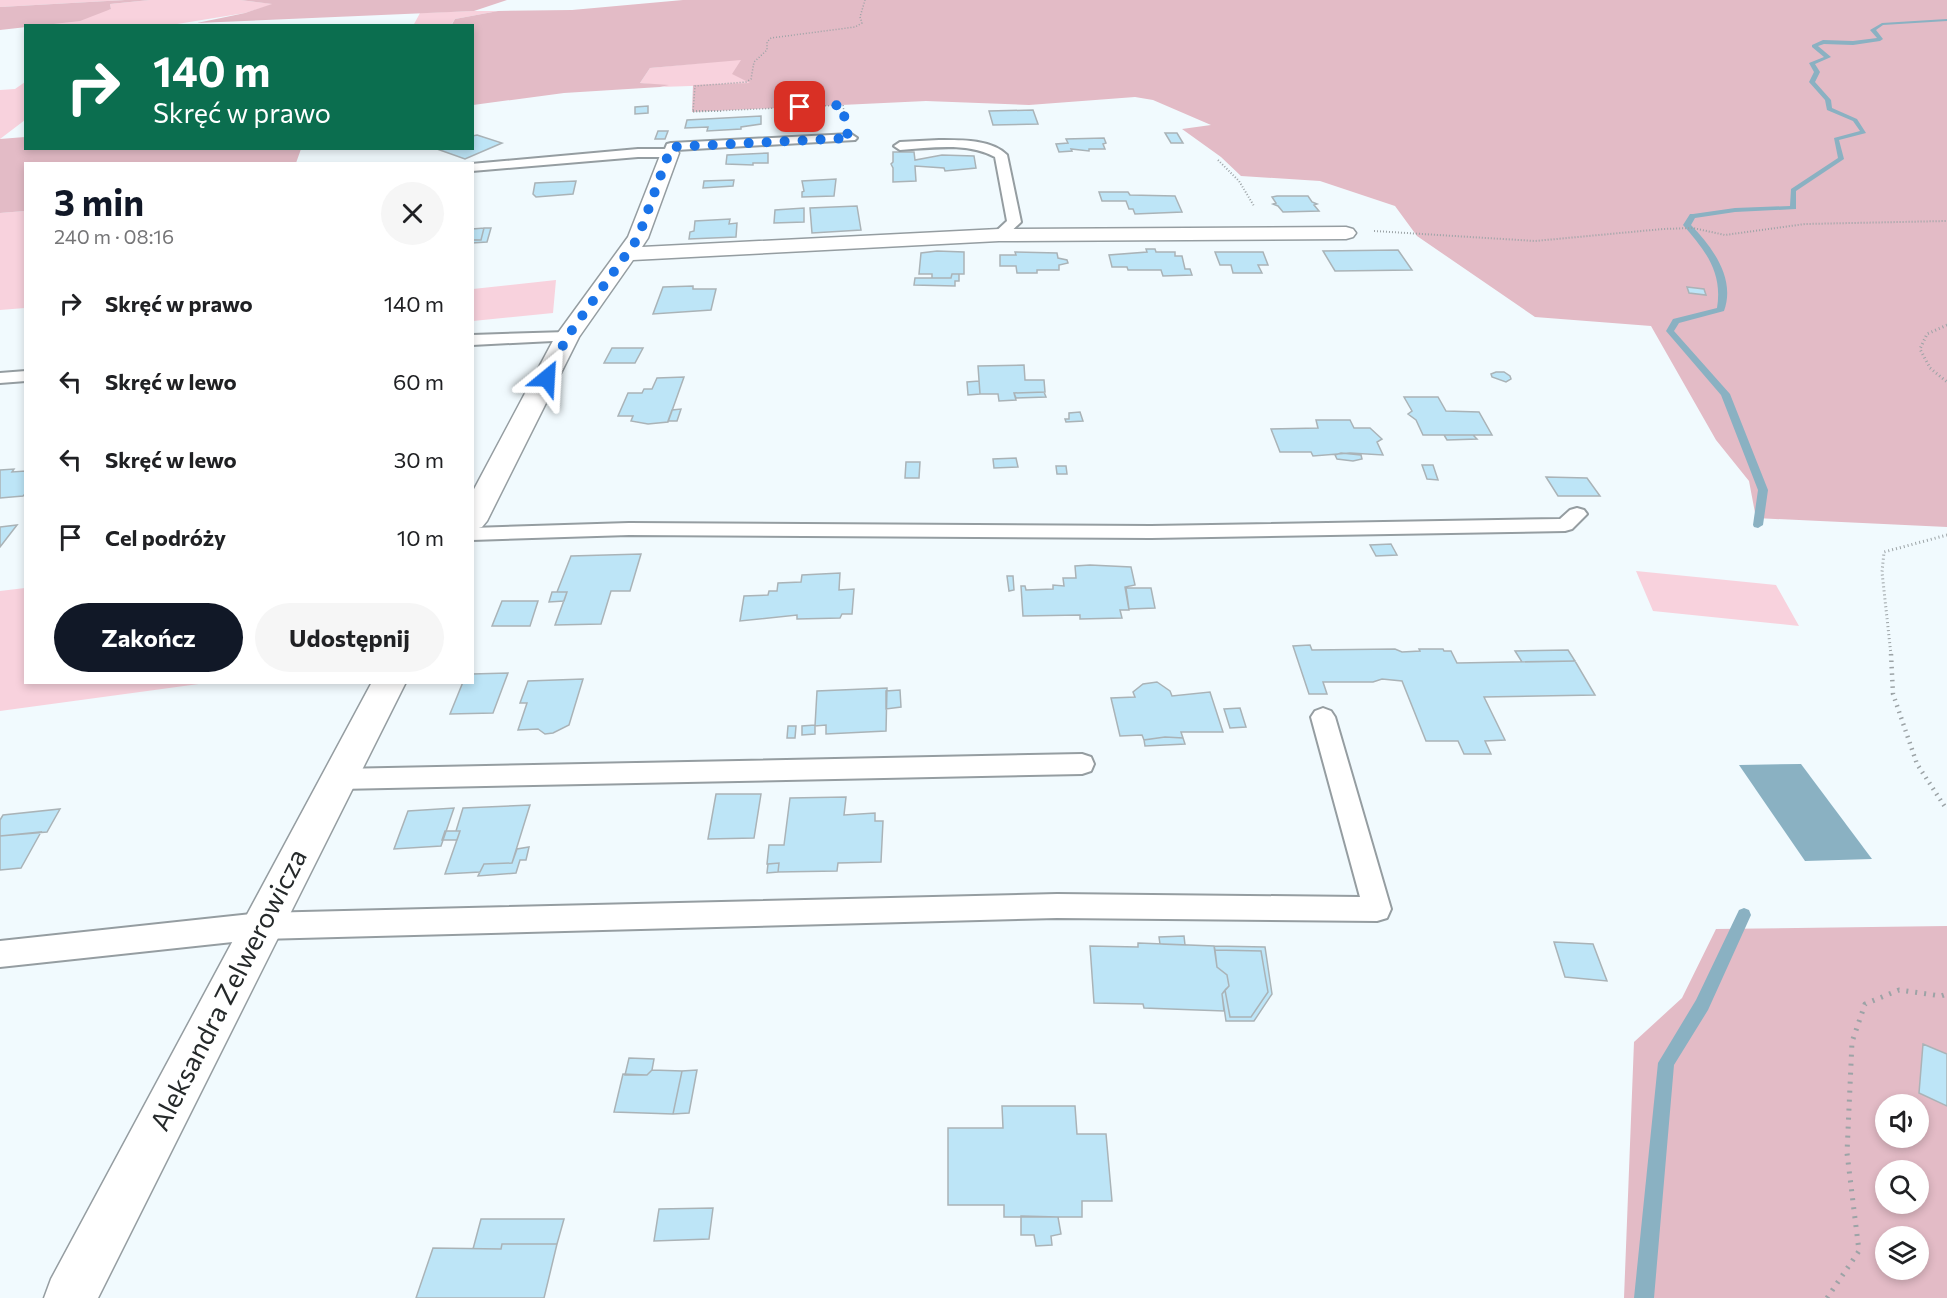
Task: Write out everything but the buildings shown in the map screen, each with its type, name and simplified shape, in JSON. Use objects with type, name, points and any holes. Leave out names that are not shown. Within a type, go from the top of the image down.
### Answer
[{"type":"street","points":[[474,517],[567,337],[638,238],[670,153]]},
{"type":"street","points":[[628,254],[999,235],[1346,233]]},
{"type":"street","name":"Aleksandra Zelwerowicza","points":[[70,1298],[388,684]]},
{"type":"lane","points":[[474,167],[638,153],[670,153],[671,147],[851,138]]},
{"type":"lane","points":[[900,146],[973,144],[991,149],[1001,155],[1014,222],[999,235]]},
{"type":"lane","points":[[474,340],[567,337]]},
{"type":"lane","points":[[0,378],[24,376]]},
{"type":"lane","points":[[474,534],[629,529],[1150,532],[1565,525],[1577,513]]},
{"type":"lane","points":[[0,954],[261,926],[1057,906],[1377,909],[1323,717]]},
{"type":"lane","points":[[339,779],[1082,764]]},
{"type":"path","points":[[851,138],[846,132],[843,105],[693,112],[694,91],[695,86],[749,81],[754,62],[767,50],[767,42],[771,38],[860,25],[865,0]]},
{"type":"path","points":[[1218,160],[1239,181],[1269,234]]},
{"type":"path","points":[[1346,233],[1387,231],[1535,241],[1663,229],[1693,228],[1725,235],[1805,224],[1947,221]]},
{"type":"path","points":[[1947,325],[1927,334],[1920,349],[1923,360],[1936,375],[1947,382]]},
{"type":"path","points":[[1947,535],[1884,552],[1882,572],[1890,632],[1893,694],[1917,764],[1947,810]]},
{"type":"path","points":[[1827,1298],[1859,1251],[1847,1153],[1852,1042],[1866,1004],[1899,990],[1941,996],[1947,994]]},
{"type":"shaded area","points":[[0,0],[125,0],[0,7]]},
{"type":"shaded area","points":[[150,0],[240,0],[274,4],[245,13],[177,24],[40,24],[111,9],[110,4]]},
{"type":"shaded area","points":[[150,0],[110,4],[111,9],[80,21],[24,24],[24,27],[0,30],[0,7]]},
{"type":"shaded area","points":[[240,0],[507,0],[474,11],[197,23],[245,13],[272,4]]},
{"type":"shaded area","points":[[683,0],[1947,0],[1947,527],[1756,518],[1749,481],[1716,440],[1651,326],[1535,317],[1417,236],[1395,206],[1320,181],[1241,176],[1221,157],[1182,129],[1211,125],[1153,100],[1135,97],[1029,105],[926,101],[692,112],[693,85],[750,83],[732,74],[741,60],[650,68],[640,83],[669,85],[660,87],[564,93],[474,105],[474,24],[452,24],[455,19],[498,11],[572,10]]},
{"type":"shaded area","points":[[498,11],[455,19],[452,24],[414,24],[420,13]]},
{"type":"shaded area","points":[[742,59],[752,84],[660,87],[666,86],[640,83],[650,68]]},
{"type":"shaded area","points":[[24,83],[24,121],[0,139],[0,90],[15,89]]},
{"type":"shaded area","points":[[24,137],[24,150],[301,150],[296,162],[24,162],[24,211],[0,213],[0,139]]},
{"type":"shaded area","points":[[24,211],[24,308],[0,310],[0,213]]},
{"type":"shaded area","points":[[556,280],[553,313],[474,321],[474,289]]},
{"type":"shaded area","points":[[1636,571],[1776,585],[1799,626],[1653,611]]},
{"type":"shaded area","points":[[24,588],[24,684],[199,684],[0,711],[0,591]]},
{"type":"shaded area","points":[[1947,926],[1947,1298],[1624,1298],[1634,1042],[1682,998],[1716,929]]},
{"type":"water","points":[[1801,764],[1872,859],[1805,861],[1739,765]]},
{"type":"waterway","points":[[1758,525],[1763,490],[1725,394],[1670,331],[1676,321],[1721,309],[1723,297],[1723,285],[1716,263],[1687,225],[1693,216],[1735,210],[1794,208],[1793,190],[1841,159],[1836,139],[1864,132],[1855,120],[1829,109],[1828,100],[1812,82],[1817,72],[1812,63],[1828,57],[1814,46],[1823,42],[1853,43],[1880,39],[1873,30],[1882,24],[1947,20]]},
{"type":"waterway","points":[[1644,1298],[1666,1063],[1702,1005],[1744,915]]},
{"type":"route","points":[[547,378],[567,337],[610,281],[638,238],[671,147],[851,138],[846,132],[843,105],[800,107]]}]
